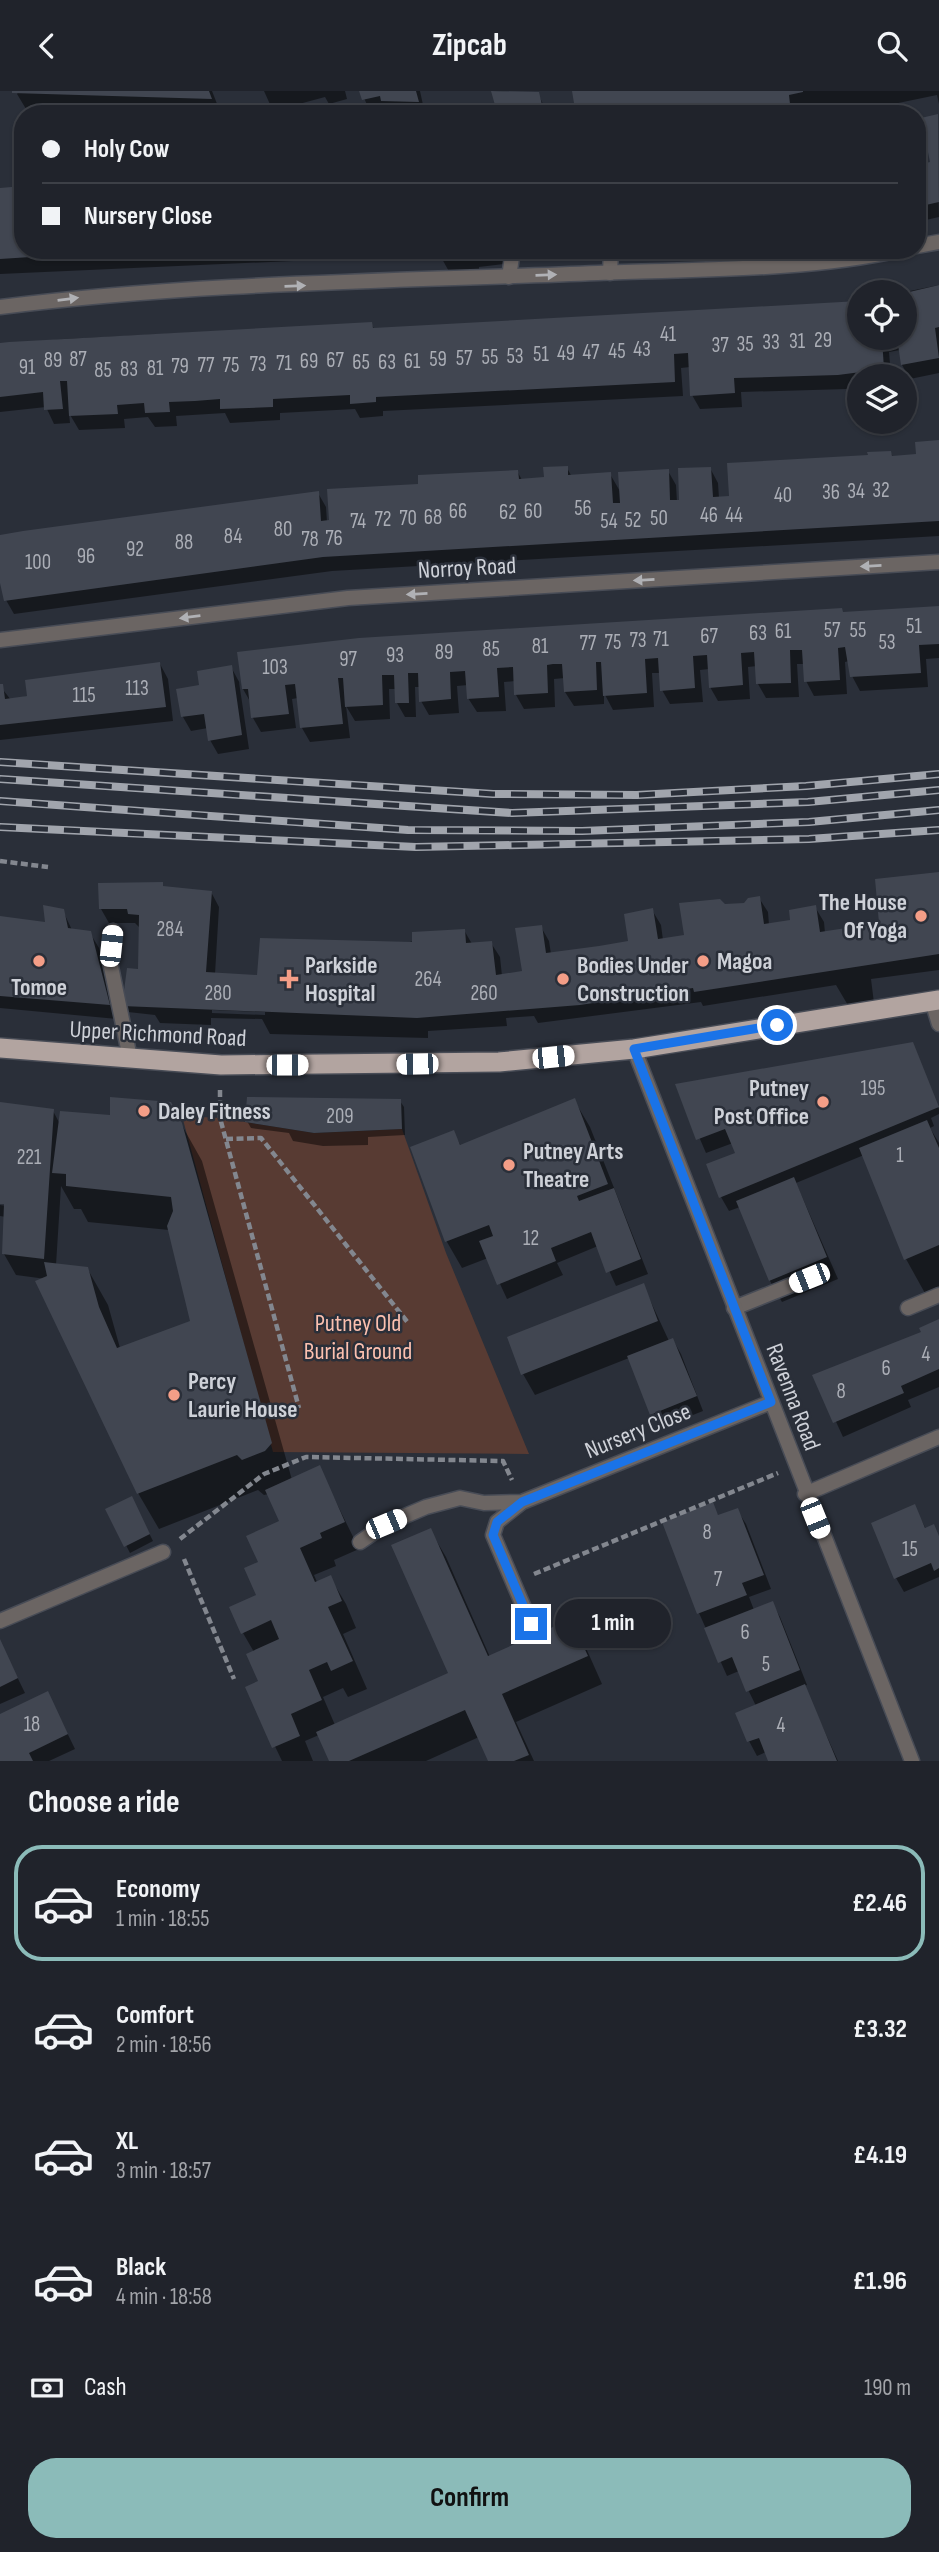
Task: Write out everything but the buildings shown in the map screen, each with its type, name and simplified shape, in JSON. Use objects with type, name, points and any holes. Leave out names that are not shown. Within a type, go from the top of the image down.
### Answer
[{"type":"highway","name":"Upper Richmond Road","points":[[0,1048],[221,1065],[499,1062],[634,1049],[935,1001]]},
{"type":"street","points":[[509,277],[512,259]]},
{"type":"street","points":[[610,273],[611,259]]},
{"type":"street","points":[[0,307],[107,294],[610,273],[835,259]]},
{"type":"street","name":"Norroy Road","points":[[0,640],[348,598],[939,562]]},
{"type":"street","points":[[113,931],[110,962],[130,1058]]},
{"type":"street","points":[[935,1001],[939,1024]]},
{"type":"street","name":"Ravenna Road","points":[[634,1049],[805,1494],[912,1761]]},
{"type":"street","points":[[734,1308],[809,1278]]},
{"type":"street","points":[[908,1308],[939,1295]]},
{"type":"street","name":"Nursery Close","points":[[360,1542],[386,1524],[426,1507],[460,1498],[484,1503],[522,1502],[771,1402]]},
{"type":"street","points":[[805,1494],[939,1437]]},
{"type":"street","name":"Nursery Close","points":[[522,1502],[493,1529],[493,1535],[531,1624]]},
{"type":"street","points":[[0,1621],[163,1552]]},
{"type":"path","points":[[0,861],[48,867]]},
{"type":"path","points":[[221,1065],[220,1118],[299,1408]]},
{"type":"path","points":[[226,1139],[261,1137],[409,1324]]},
{"type":"path","points":[[163,1552],[264,1473],[306,1458],[503,1461],[522,1502]]},
{"type":"path","points":[[513,1583],[795,1466]]},
{"type":"path","points":[[176,1542],[234,1679]]},
{"type":"green space","name":"Putney Old Burial Ground","points":[[182,1116],[220,1118],[314,1133],[402,1129],[446,1253],[529,1454],[273,1452]]},
{"type":"railway","points":[[0,762],[493,794],[637,795],[806,786],[939,774]]},
{"type":"railway","points":[[0,779],[512,813],[808,802],[939,790]]},
{"type":"railway","points":[[0,801],[408,830],[582,831],[809,822],[939,810]]},
{"type":"railway","points":[[0,827],[416,847],[809,839],[939,830]]},
{"type":"place","name":"The House Of Yoga","points":[[921,916]]},
{"type":"place","name":"Tomoe","points":[[39,961]]},
{"type":"place","name":"Magoa","points":[[703,961]]},
{"type":"place","name":"Parkside Hospital","points":[[289,979]]},
{"type":"place","name":"Bodies Under Construction","points":[[563,979]]},
{"type":"place","name":"Putney Post Office","points":[[823,1102]]},
{"type":"place","name":"Daley Fitness","points":[[144,1111]]},
{"type":"place","name":"Putney Arts Theatre","points":[[509,1165]]},
{"type":"place","name":"Percy Laurie House","points":[[174,1395]]},
{"type":"route","points":[[531,1624],[493,1535],[497,1522],[522,1502],[771,1402],[634,1049],[777,1025]]}]
